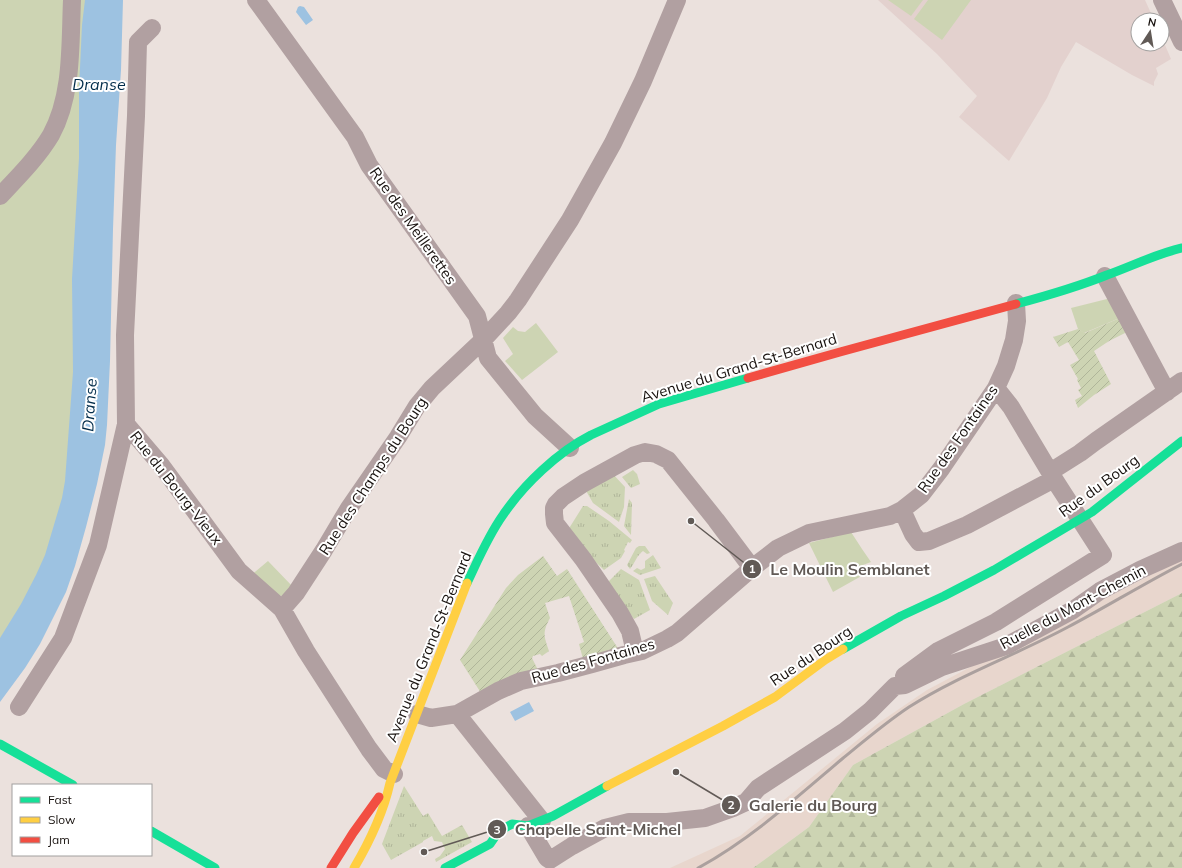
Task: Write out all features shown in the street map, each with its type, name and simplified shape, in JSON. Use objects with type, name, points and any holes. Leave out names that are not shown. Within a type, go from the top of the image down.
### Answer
[{"type":"main road","name":"Avenue du Grand-St-Bernard","points":[[1166,252],[1182,242]]},
{"type":"main road","name":"Avenue du Grand-St-Bernard","points":[[354,868],[370,842],[388,796],[392,779],[466,583],[490,536],[503,515],[523,490],[547,466],[570,448],[590,435],[659,404],[1042,297],[1105,276],[1166,252],[1182,248]]},
{"type":"main road","name":"Rue du Bourg","points":[[445,868],[490,844],[499,832],[512,824],[535,824],[775,698],[800,678],[831,657],[901,616],[994,570],[1092,512],[1182,442]]},
{"type":"main road","points":[[0,744],[71,784]]},
{"type":"main road","name":"Avenue du Grand-St-Bernard","points":[[331,868],[353,833],[392,779]]},
{"type":"main road","points":[[152,832],[215,868]]},
{"type":"street","points":[[0,196],[44,146],[59,116],[66,86],[69,64],[72,0]]},
{"type":"street","name":"Rue des Meillerettes","points":[[256,0],[355,137],[369,164],[477,316],[488,358],[536,416],[570,448]]},
{"type":"street","name":"Rue des Champs du Bourg","points":[[282,610],[296,593],[349,508],[398,437],[417,406],[432,388],[483,340],[508,313],[570,220],[613,143],[644,80],[677,0]]},
{"type":"street","points":[[1162,0],[1182,42]]},
{"type":"street","name":"Rue du Bourg-Vieux","points":[[152,28],[138,42],[136,116],[125,335],[126,424],[161,465],[239,571],[282,610],[306,651],[369,749],[392,779]]},
{"type":"street","points":[[1105,276],[1167,392]]},
{"type":"street","name":"Rue des Fontaines","points":[[417,714],[431,718],[457,714],[498,691],[521,681],[647,649],[677,633],[752,568],[778,548],[809,533],[878,519],[890,516],[902,510],[921,495],[940,470],[996,388],[1006,366],[1014,340],[1017,321],[1016,304]]},
{"type":"street","points":[[902,510],[918,542],[929,540],[967,525],[1052,476],[1096,441],[1182,381]]},
{"type":"street","points":[[996,388],[1011,407],[1052,476],[1080,519]]},
{"type":"street","points":[[19,707],[63,638],[98,545],[126,424]]},
{"type":"street","points":[[635,652],[630,631],[620,613],[555,523],[554,514],[556,504],[563,497],[584,483],[629,458],[645,452],[656,454],[668,460],[752,568]]},
{"type":"street","name":"Ruelle du Mont-Chemin","points":[[535,824],[547,858],[550,860],[605,828],[618,824],[629,822],[667,822],[705,818],[746,802],[758,788],[845,731],[870,711],[902,678],[938,651],[996,622],[1103,555],[1080,519]]},
{"type":"street","name":"Ruelle du Mont-Chemin","points":[[895,686],[905,685],[942,667],[1006,646],[1073,610],[1100,591],[1140,570],[1182,552]]},
{"type":"street","points":[[457,714],[535,824]]},
{"type":"shaded area","points":[[878,0],[1145,0],[1150,12],[1130,12],[1130,52],[1168,52],[1171,59],[1156,68],[1158,74],[1154,82],[1154,86],[1132,75],[1076,42],[1061,67],[1047,98],[1009,161],[959,117],[977,96],[937,54]]},
{"type":"shaded area","points":[[1182,559],[1182,593],[964,704],[853,765],[809,827],[753,868],[670,868],[740,836],[877,724],[927,690]]},
{"type":"green space","points":[[0,0],[106,0],[83,460],[57,555],[0,665]]},
{"type":"green space","points":[[888,0],[923,0],[911,16]]},
{"type":"green space","points":[[928,0],[971,0],[942,40],[914,19]]},
{"type":"green space","points":[[1111,298],[1122,317],[1084,333],[1078,329],[1071,308]]},
{"type":"green space","points":[[1122,317],[1129,331],[1109,341],[1094,351],[1111,384],[1078,408],[1075,400],[1082,396],[1078,390],[1081,388],[1070,365],[1079,360],[1068,342],[1059,347],[1053,337],[1078,329],[1085,333]]},
{"type":"green space","points":[[536,323],[558,352],[522,380],[505,361],[513,354],[503,338],[513,327],[518,331],[525,332]]},
{"type":"green space","points":[[633,470],[637,474],[640,484],[631,488],[622,477]]},
{"type":"green space","points":[[611,472],[625,487],[624,507],[619,522],[593,503],[585,489]]},
{"type":"green space","points":[[629,499],[632,503],[631,535],[624,526]]},
{"type":"green space","points":[[583,506],[587,506],[609,521],[632,540],[630,543],[628,542],[621,558],[604,570],[582,549],[568,530]]},
{"type":"green space","points":[[851,532],[871,562],[863,565],[867,575],[865,574],[833,592],[809,543]]},
{"type":"green space","points":[[639,546],[645,546],[650,553],[647,554],[643,551],[630,569],[627,565],[636,548]]},
{"type":"green space","points":[[653,555],[661,568],[640,575],[633,571],[637,568],[641,570],[645,568],[645,561]]},
{"type":"green space","points":[[543,556],[557,576],[567,569],[619,650],[583,659],[579,644],[584,642],[569,596],[545,603],[550,618],[545,631],[549,651],[542,656],[540,654],[533,656],[532,658],[538,670],[481,693],[460,660],[506,588],[518,575]]},
{"type":"green space","points":[[268,561],[294,588],[282,596],[273,594],[249,577]]},
{"type":"green space","points":[[621,569],[639,580],[650,610],[634,619],[607,583]]},
{"type":"green space","points":[[655,576],[673,603],[668,615],[652,601],[644,579]]},
{"type":"green space","points":[[1182,593],[1182,868],[753,868],[809,827],[853,765],[964,704]]},
{"type":"green space","points":[[404,786],[423,816],[428,813],[442,836],[462,825],[472,842],[436,862],[435,859],[440,856],[445,849],[442,842],[434,841],[432,836],[391,860],[382,844]]},
{"type":"water","name":"Dranse","points":[[85,0],[123,0],[121,70],[116,145],[110,361],[105,445],[86,527],[66,592],[40,644],[25,668],[0,702],[0,638],[21,604],[45,555],[62,498],[65,481],[73,372],[72,279],[79,158],[79,89],[82,25]]},
{"type":"water","points":[[300,6],[304,7],[313,20],[306,25],[296,12]]},
{"type":"water","points":[[529,702],[534,711],[515,721],[510,712]]},
{"type":"railway","points":[[698,868],[718,857],[755,831],[875,732],[909,707],[948,685],[1068,627],[1182,564]]},
{"type":"traffic: fast","points":[[1016,304],[1073,287],[1153,257],[1182,248]]},
{"type":"traffic: fast","points":[[467,583],[493,531],[511,503],[542,470],[566,450],[591,435],[659,404],[748,378]]},
{"type":"traffic: fast","points":[[843,649],[901,616],[994,570],[1092,512],[1182,441]]},
{"type":"traffic: fast","points":[[0,744],[71,784]]},
{"type":"traffic: fast","points":[[445,868],[490,844],[499,831],[512,824],[528,826],[553,816],[607,786]]},
{"type":"traffic: fast","points":[[152,832],[215,868]]},
{"type":"traffic: slow","points":[[354,868],[371,837],[380,816],[390,783],[467,583]]},
{"type":"traffic: slow","points":[[607,786],[723,726],[775,697],[825,660],[843,649]]},
{"type":"traffic: jam","points":[[748,378],[1016,304]]},
{"type":"traffic: jam","points":[[331,868],[353,833],[379,797]]},
{"type":"place","name":"Le Moulin Semblanet","points":[[691,521]]},
{"type":"place","name":"Galerie du Bourg","points":[[676,772]]},
{"type":"place","name":"Chapelle Saint-Michel","points":[[424,852]]}]
